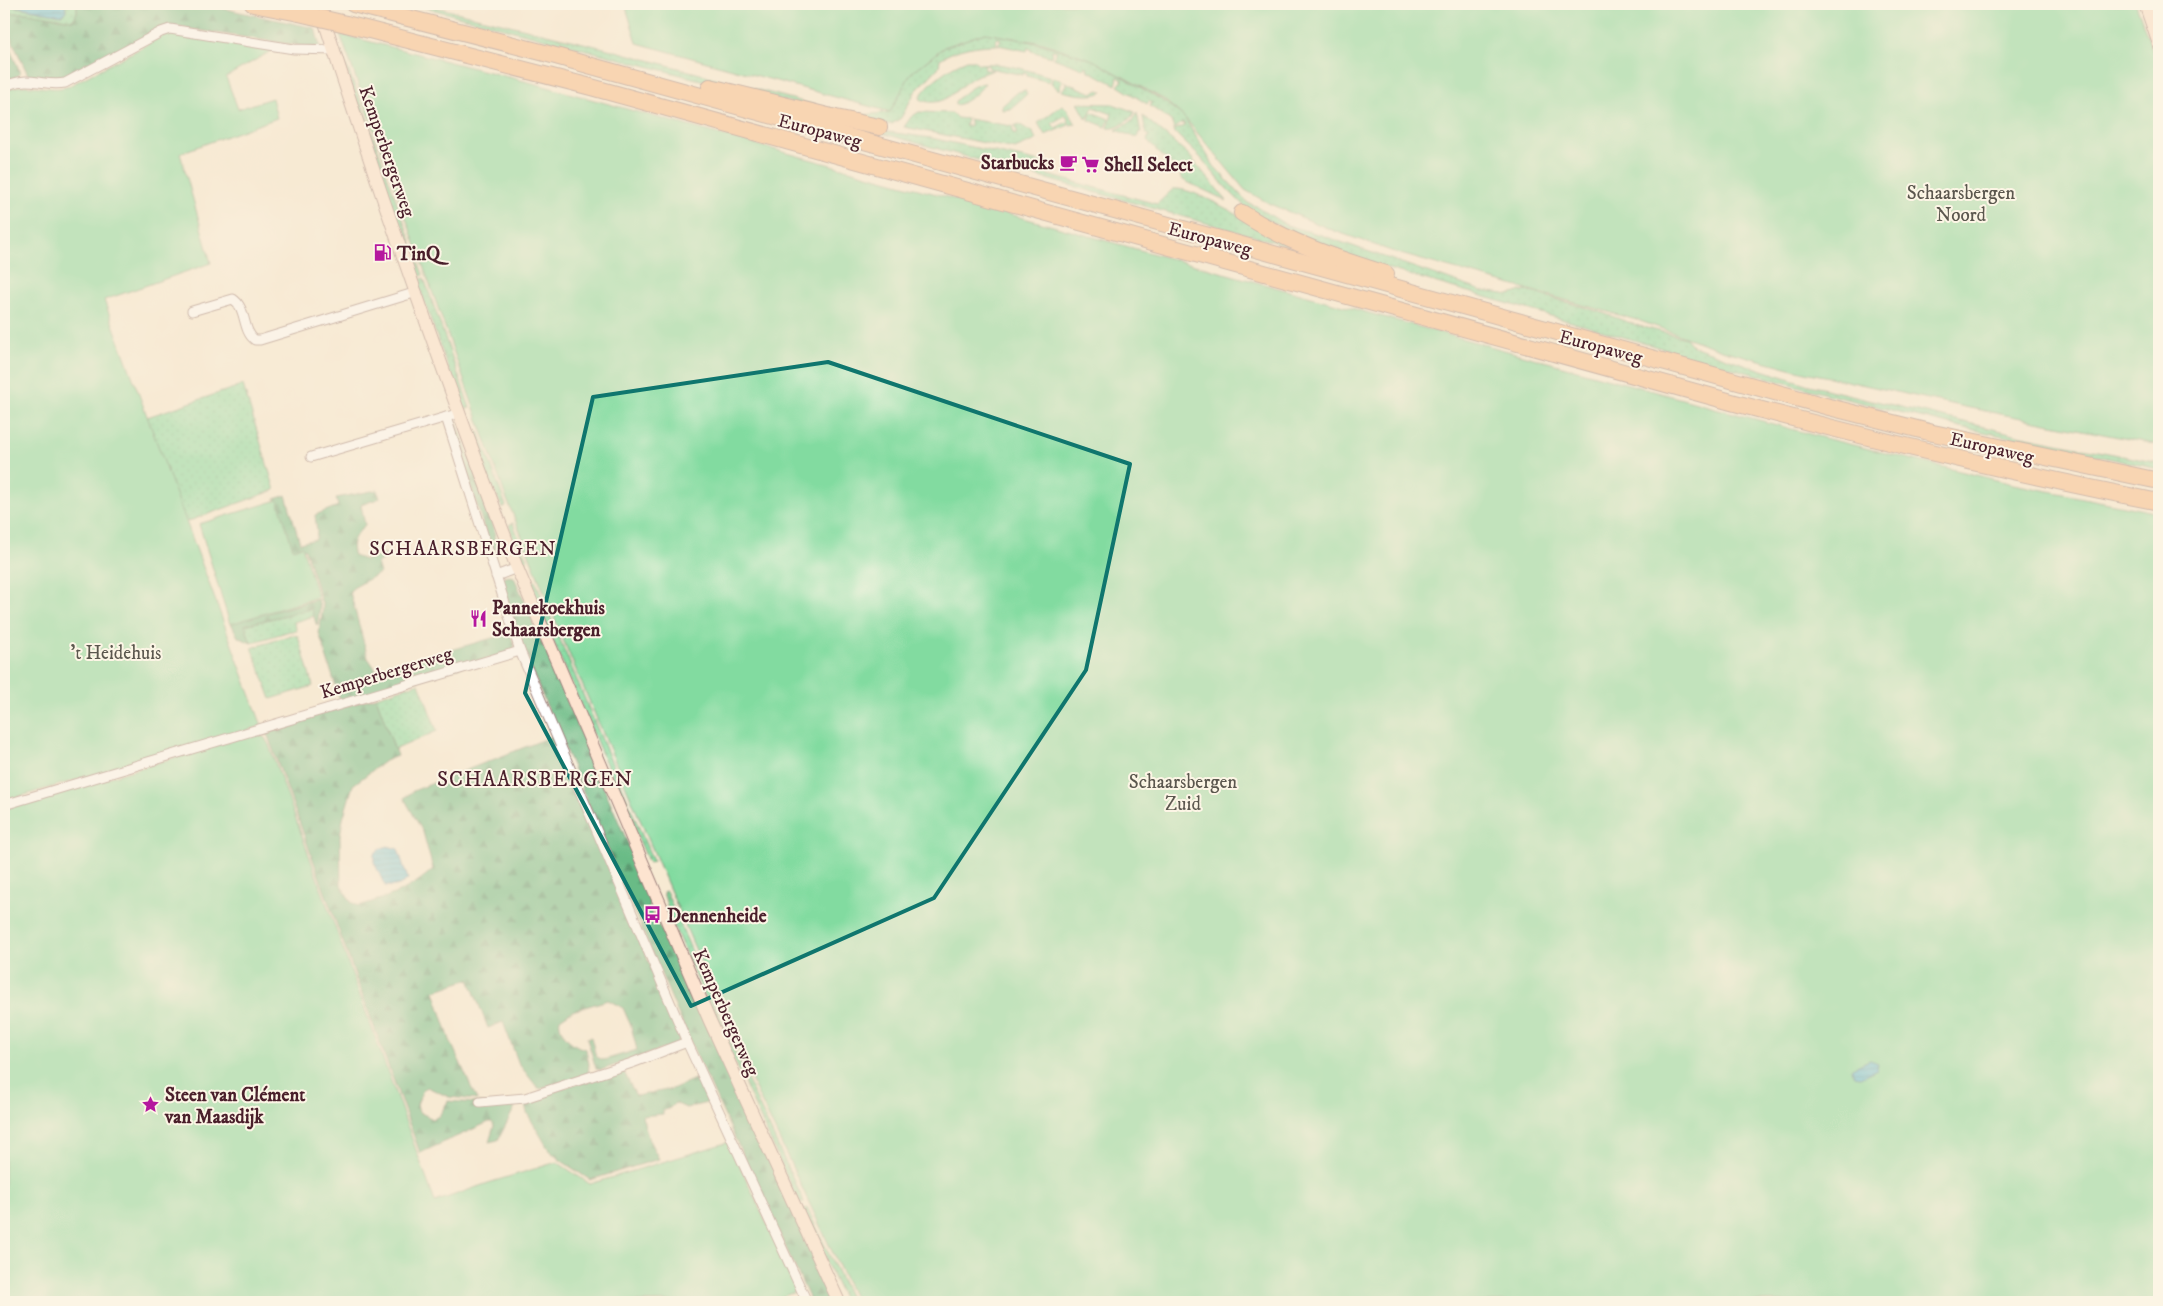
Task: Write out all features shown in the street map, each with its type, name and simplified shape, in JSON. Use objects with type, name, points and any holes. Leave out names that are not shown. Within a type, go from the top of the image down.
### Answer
[{"type":"highway","name":"Europaweg","points":[[253,4],[346,24],[591,87],[1744,406],[1911,449],[2159,502]]},
{"type":"highway","name":"Europaweg","points":[[353,4],[542,52],[1829,407],[1933,433],[2159,481]]},
{"type":"highway","points":[[542,52],[635,67],[817,114],[880,127]]},
{"type":"highway","points":[[1242,213],[1288,240],[1337,258],[1482,303],[1563,333]]},
{"type":"main road","name":"Kemperbergerweg","points":[[319,4],[417,292],[517,568],[709,1019],[840,1302]]},
{"type":"main road","points":[[2145,4],[2159,44]]},
{"type":"street","points":[[4,87],[27,80],[58,85],[65,83],[170,29],[294,49],[334,50]]},
{"type":"street","points":[[192,311],[233,299],[239,305],[249,334],[255,340],[260,340],[417,292]]},
{"type":"street","points":[[311,457],[460,413]]},
{"type":"street","points":[[446,417],[520,651],[687,1042],[808,1302]]},
{"type":"street","points":[[496,576],[517,568]]},
{"type":"street","name":"Kemperbergerweg","points":[[4,805],[520,651]]},
{"type":"street","points":[[480,1102],[525,1098],[632,1063],[687,1042]]},
{"type":"highlighted area","points":[[828,362],[1130,464],[1086,670],[934,898],[691,1006],[525,693],[593,397]]},
{"type":"green space","points":[[65,4],[77,4],[77,12],[74,19],[27,13],[4,13],[4,5],[62,15],[66,11]]},
{"type":"green space","points":[[77,4],[202,4],[315,28],[320,47],[308,47],[177,27],[65,81],[29,77],[4,23],[4,13],[28,13],[71,20],[74,19],[77,12]]},
{"type":"green space","points":[[412,4],[423,4],[612,50],[855,116],[890,112],[911,73],[945,47],[985,33],[1042,44],[1093,60],[1162,100],[1184,117],[1214,166],[1248,203],[1286,225],[1321,235],[1482,291],[1510,295],[1525,290],[1597,311],[1639,326],[1686,338],[1693,346],[1809,385],[2027,437],[2159,463],[2159,469],[1965,428],[1826,394],[1327,251],[1247,209],[1225,187],[1201,158],[1175,133],[1174,130],[1185,126],[1183,122],[1174,129],[1171,121],[1150,106],[1152,103],[1149,101],[1147,104],[1118,86],[1123,80],[1118,77],[1116,85],[1087,70],[1088,68],[1085,66],[1083,69],[1053,58],[1057,51],[1052,50],[1051,57],[1031,51],[1028,48],[1027,51],[998,45],[1001,39],[996,38],[997,45],[953,52],[940,59],[939,67],[915,92],[901,118],[892,124],[879,124],[700,80]]},
{"type":"green space","name":"Schaarsbergen Noord","points":[[625,4],[2136,4],[2159,68],[2159,445],[1965,407],[1801,371],[1722,350],[1640,321],[1397,253],[1332,230],[1270,204],[1245,190],[1184,117],[1163,99],[1093,60],[1043,43],[985,33],[944,47],[911,73],[890,112],[637,43]]},
{"type":"green space","name":"'t Heidehuis","points":[[169,33],[273,50],[226,77],[238,109],[272,98],[277,118],[180,153],[211,263],[104,300],[262,726],[4,801],[4,91],[21,86],[67,87]]},
{"type":"green space","name":"Schaarsbergen Zuid","points":[[340,34],[536,84],[1824,438],[2013,484],[2159,513],[2159,1302],[856,1302],[753,1084],[564,642],[504,492]]},
{"type":"green space","points":[[4,35],[20,72],[19,75],[4,84]]},
{"type":"green space","points":[[340,50],[360,99],[423,275],[417,278],[370,146]]},
{"type":"green space","points":[[967,60],[973,60],[979,64],[1015,67],[1051,77],[1049,82],[1027,76],[1027,73],[1024,72],[1023,75],[989,68],[988,65],[984,65],[984,70],[993,70],[974,77],[944,100],[930,102],[921,100],[920,96],[935,79],[947,70]]},
{"type":"green space","points":[[1053,77],[1092,93],[1099,90],[1103,92],[1088,95],[1062,91],[1067,83],[1062,81],[1059,90],[1051,83]]},
{"type":"green space","points":[[985,83],[972,97],[963,103],[955,105],[955,101],[969,89]]},
{"type":"green space","points":[[1025,90],[1027,94],[1010,109],[1002,110],[1002,106],[1018,92]]},
{"type":"green space","points":[[1078,103],[1113,104],[1135,112],[1123,124],[1108,128],[1112,114],[1093,107],[1087,119]]},
{"type":"green space","points":[[1062,105],[1067,109],[1076,124],[1070,125],[1066,115],[1052,123],[1055,128],[1067,122],[1069,125],[1045,135],[1038,123]]},
{"type":"green space","points":[[919,112],[952,113],[957,118],[967,119],[965,126],[970,126],[968,119],[1012,126],[1014,135],[1018,133],[1014,126],[1019,124],[1030,131],[1032,130],[1036,140],[1015,149],[904,127],[911,117]]},
{"type":"green space","points":[[1091,112],[1109,119],[1106,127],[1089,120]]},
{"type":"green space","points":[[1137,113],[1141,132],[1139,132],[1137,138],[1116,130],[1131,122]]},
{"type":"green space","points":[[1143,116],[1188,154],[1227,201],[1183,180],[1180,173],[1147,141],[1149,135],[1146,134]]},
{"type":"green space","points":[[881,131],[931,138],[1045,163],[1051,168],[1046,171],[1048,175],[1157,204],[1173,189],[1184,190],[1214,202],[1289,246],[881,133]]},
{"type":"green space","points":[[424,278],[470,408],[463,410],[417,281]]},
{"type":"green space","points":[[243,385],[275,490],[186,522],[147,417]]},
{"type":"green space","points":[[456,422],[487,503],[496,535],[494,536],[498,548],[491,551],[452,425]]},
{"type":"green space","points":[[479,432],[506,506],[502,507],[488,479],[472,435]]},
{"type":"green space","points":[[377,490],[380,498],[361,505],[365,525],[354,539],[352,546],[354,556],[365,560],[385,553],[386,558],[377,563],[380,573],[353,588],[350,592],[368,658],[377,671],[510,633],[515,647],[513,651],[345,702],[340,700],[319,633],[323,607],[305,549],[292,551],[275,499],[286,495],[300,543],[316,539],[315,515],[338,506],[336,498]]},
{"type":"green space","points":[[278,500],[293,549],[302,546],[318,597],[230,624],[199,524]]},
{"type":"green space","points":[[513,523],[527,559],[526,563],[521,565],[509,525]]},
{"type":"green space","points":[[514,577],[642,876],[653,917],[639,923],[523,650],[501,582],[503,578]]},
{"type":"green space","points":[[535,580],[653,861],[649,863],[528,583]]},
{"type":"green space","points":[[318,599],[320,608],[317,626],[311,609],[245,625],[251,643],[238,637],[231,623]]},
{"type":"green space","points":[[311,609],[314,616],[294,622],[297,631],[290,631],[251,643],[245,625]]},
{"type":"green space","points":[[291,635],[298,636],[313,686],[271,699],[252,648]]},
{"type":"green space","points":[[419,683],[437,731],[394,750],[376,697]]},
{"type":"green space","points":[[376,697],[397,756],[385,761],[353,785],[340,836],[341,885],[351,902],[359,906],[390,896],[416,883],[433,869],[423,832],[404,798],[413,791],[553,736],[680,1036],[678,1044],[601,1070],[596,1069],[587,1038],[591,1037],[596,1057],[604,1060],[637,1050],[631,1026],[623,1008],[608,1000],[572,1011],[560,1019],[561,1029],[571,1042],[586,1049],[589,1064],[588,1074],[541,1089],[537,1087],[519,1064],[503,1022],[488,1028],[469,979],[434,991],[450,1040],[477,1100],[449,1097],[427,1087],[423,1090],[417,1104],[419,1112],[433,1119],[439,1116],[448,1101],[494,1104],[515,1103],[514,1109],[498,1140],[489,1142],[494,1126],[492,1122],[489,1122],[420,1153],[266,730]]},
{"type":"green space","points":[[256,733],[265,738],[269,745],[435,1202],[488,1183],[557,1162],[590,1184],[729,1142],[798,1291],[767,1302],[4,1302],[4,809]]},
{"type":"green space","points":[[666,891],[746,1077],[804,1202],[799,1204],[673,925],[663,892]]},
{"type":"green space","points":[[654,919],[673,947],[834,1302],[811,1302],[689,1039],[640,925]]},
{"type":"green space","points":[[622,1068],[636,1096],[672,1089],[699,1077],[711,1102],[686,1108],[675,1103],[663,1111],[663,1114],[642,1116],[649,1140],[659,1159],[590,1180],[560,1160],[549,1150],[527,1113],[525,1104],[528,1100]]},
{"type":"green space","points":[[807,1208],[852,1302],[845,1302],[802,1211]]},
{"type":"water","points":[[4,4],[65,4],[66,11],[62,15]]},
{"type":"water","points":[[388,846],[398,849],[408,879],[398,886],[385,886],[374,862],[374,854],[379,849]]},
{"type":"water","points":[[1870,1060],[1878,1063],[1877,1069],[1860,1077],[1854,1076],[1852,1068]]},
{"type":"place","name":"Starbucks","points":[[1068,162]]},
{"type":"place","name":"Shell Select","points":[[1090,164]]},
{"type":"place","name":"TinQ","points":[[383,253]]},
{"type":"place","name":"Pannekoekhuis Schaarsbergen","points":[[478,618]]},
{"type":"place","name":"Dennenheide","points":[[653,915]]},
{"type":"place","name":"Steen van Clément van Maasdijk","points":[[151,1105]]},
{"type":"district","name":"SCHAARSBERGEN","points":[[463,548]]},
{"type":"district","name":"SCHAARSBERGEN","points":[[535,779]]}]
